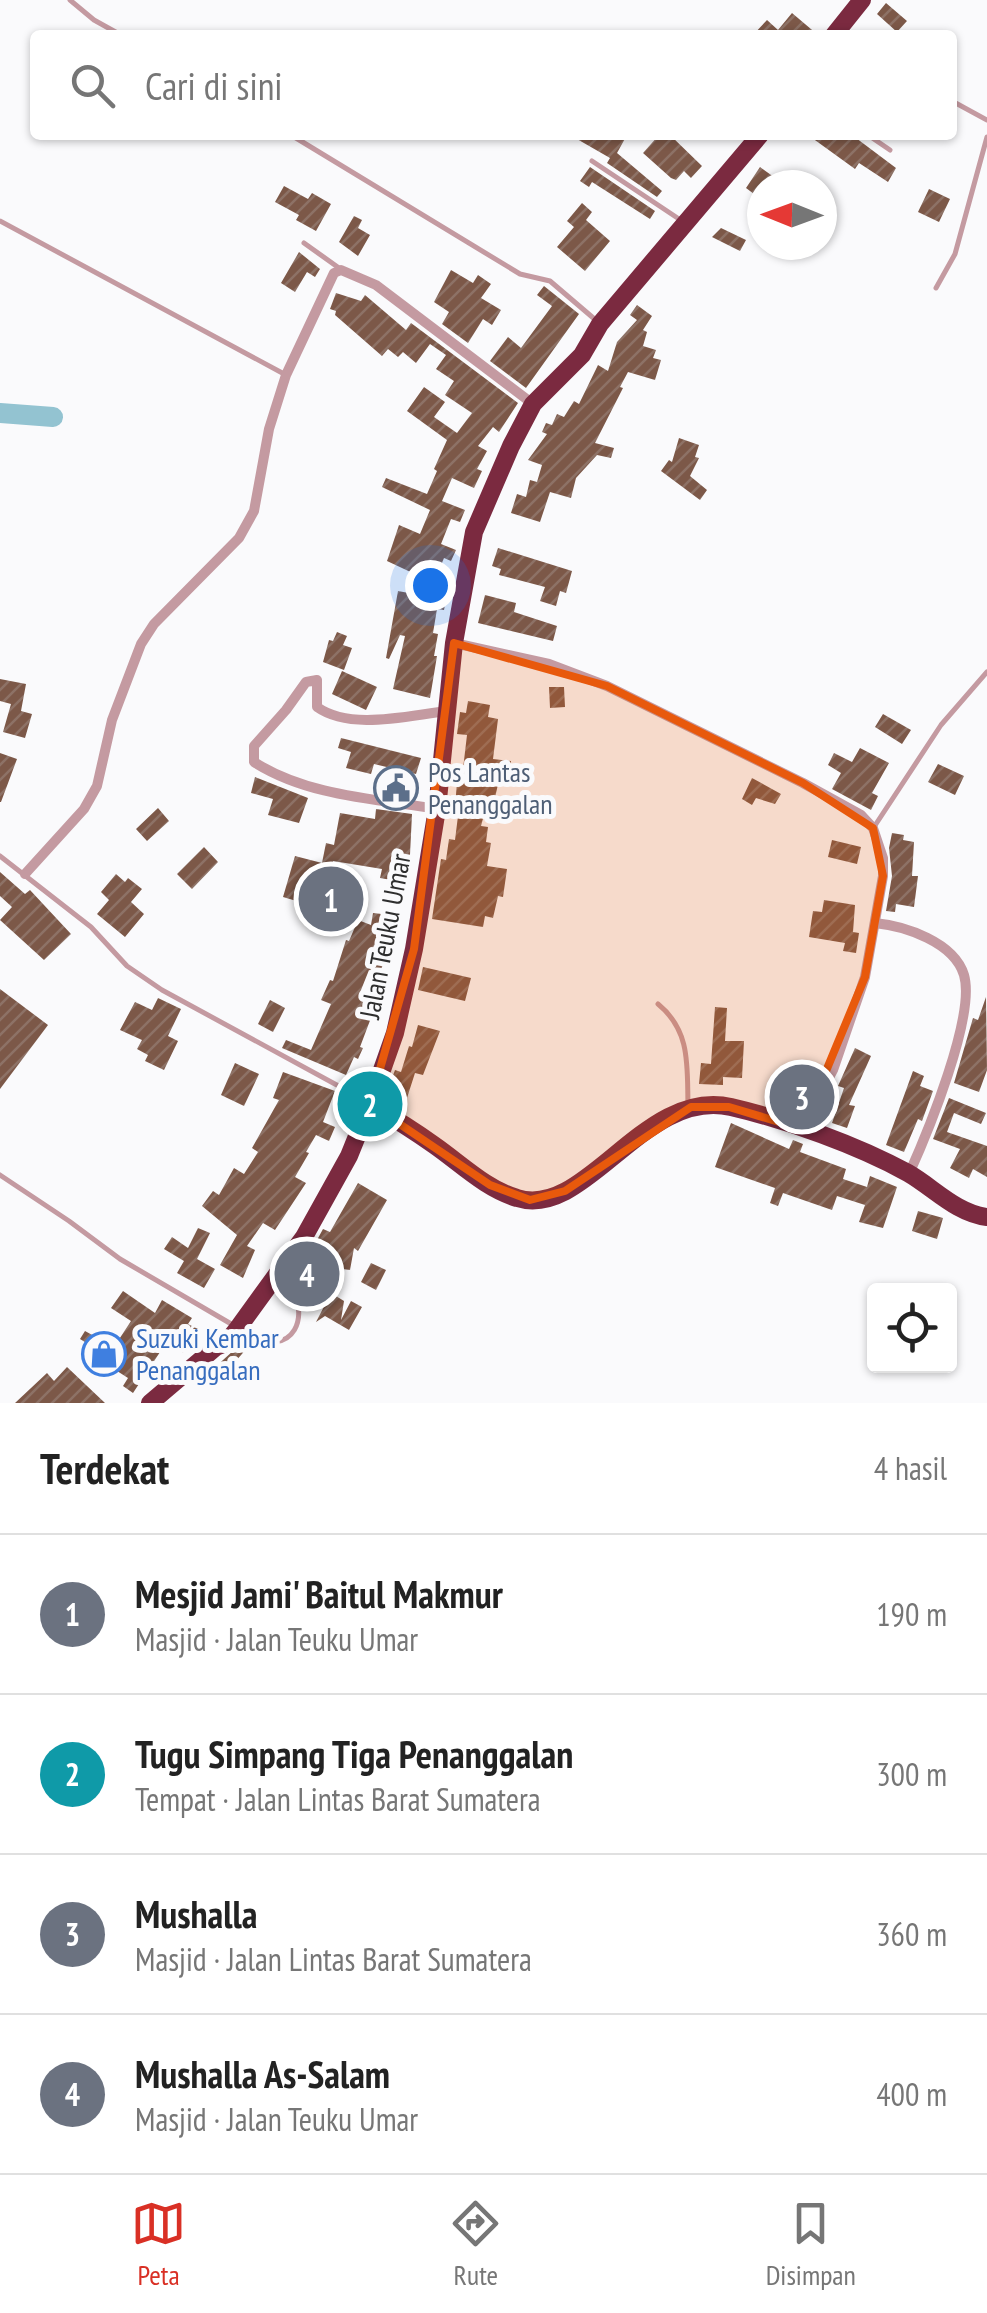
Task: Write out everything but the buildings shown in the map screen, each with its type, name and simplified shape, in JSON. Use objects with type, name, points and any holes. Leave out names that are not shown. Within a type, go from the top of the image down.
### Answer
[{"type":"highway","points":[[844,30],[862,0]]},
{"type":"highway","name":"Jalan Teuku Umar","points":[[150,1403],[232,1336],[304,1237],[349,1156],[370,1104],[395,1033],[414,949],[437,808],[454,643],[474,532],[511,446],[534,404],[582,355],[600,324],[756,140]]},
{"type":"highway","points":[[370,1104],[490,1185],[516,1198],[530,1200],[564,1191],[648,1129],[688,1108],[708,1104],[802,1129],[909,1174],[947,1201],[987,1217]]},
{"type":"highway","points":[[168,1403],[221,1356],[232,1336]]},
{"type":"street","points":[[25,874],[84,808],[97,786],[112,720],[141,644],[154,624],[239,538],[254,511],[270,429],[286,375],[334,272],[341,270],[376,285],[534,404]]},
{"type":"street","points":[[454,643],[549,664],[607,686],[803,783],[861,815],[874,828],[883,858],[883,876],[866,978],[833,1070],[802,1129]]},
{"type":"street","points":[[437,808],[348,796],[266,769],[254,762],[252,752],[312,679],[317,680],[317,707],[334,716],[362,718],[448,711]]},
{"type":"street","points":[[875,924],[911,931],[950,954],[964,974],[966,986],[962,1022],[940,1096],[909,1174]]},
{"type":"lane","points":[[70,0],[112,30]]},
{"type":"lane","points":[[957,105],[987,120]]},
{"type":"lane","points":[[936,288],[955,254],[987,137]]},
{"type":"lane","points":[[299,140],[520,274],[550,280],[600,324]]},
{"type":"lane","points":[[875,140],[890,150]]},
{"type":"lane","points":[[592,160],[684,223]]},
{"type":"lane","points":[[0,221],[286,375]]},
{"type":"lane","points":[[304,243],[341,270]]},
{"type":"lane","points":[[874,828],[941,725],[987,672]]},
{"type":"lane","points":[[0,856],[92,927],[128,966],[162,990],[370,1104]]},
{"type":"lane","points":[[658,1004],[674,1018],[685,1042],[688,1108]]},
{"type":"lane","points":[[0,1176],[232,1336],[275,1342],[294,1332],[300,1322],[297,1294],[279,1271]]},
{"type":"highlighted area","points":[[454,643],[607,686],[803,783],[873,828],[883,876],[865,977],[802,1129],[729,1107],[691,1107],[565,1191],[530,1200],[490,1185],[370,1104],[414,949]]},
{"type":"waterway","points":[[0,413],[53,417]]},
{"type":"place","name":"Pos Lantas Penanggalan","points":[[396,788]]},
{"type":"place","name":"Mesjid Jami' Baitul Makmur","points":[[331,899]]},
{"type":"place","name":"Mushalla","points":[[802,1097]]},
{"type":"place","name":"Tugu Simpang Tiga Penanggalan","points":[[370,1104]]},
{"type":"place","name":"Mushalla As-Salam","points":[[307,1274]]},
{"type":"place","name":"Suzuki Kembar Penanggalan","points":[[104,1354]]}]
